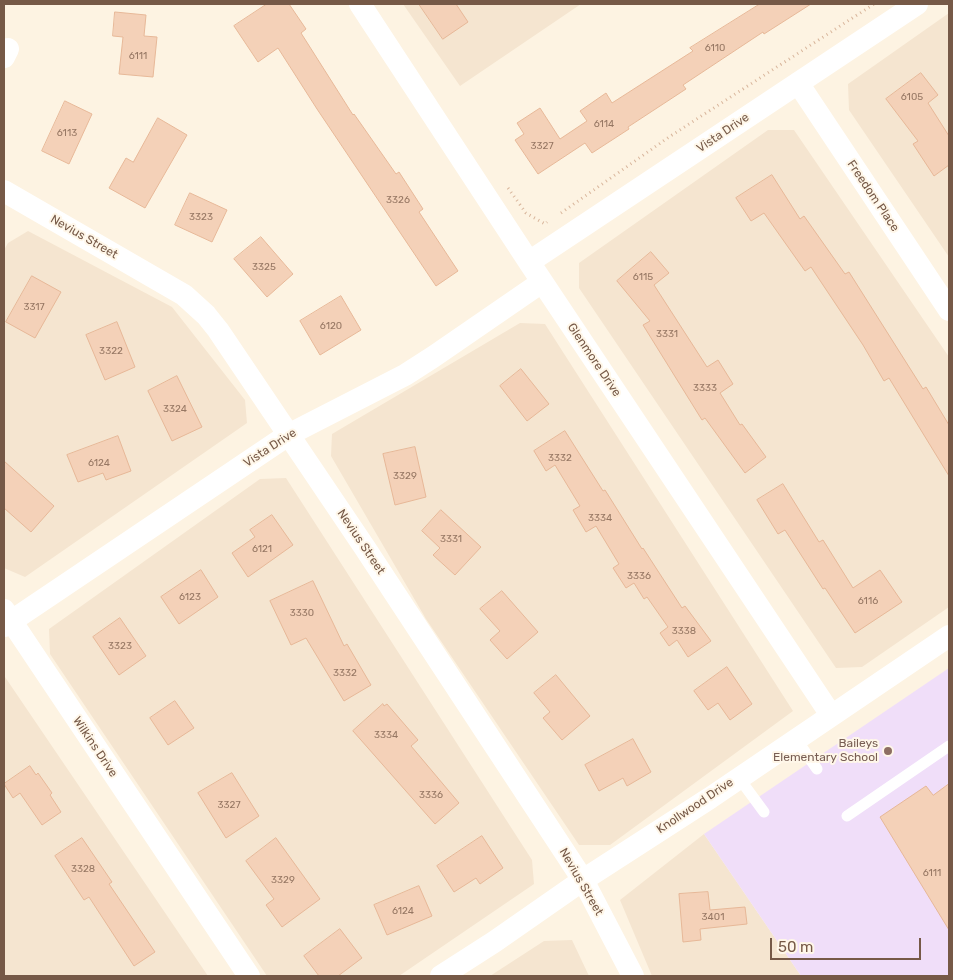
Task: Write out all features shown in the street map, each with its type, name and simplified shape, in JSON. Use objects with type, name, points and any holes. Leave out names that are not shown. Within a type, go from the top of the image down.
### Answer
[{"type":"street","name":"Glenmore Drive","points":[[360,4],[542,282],[831,715]]},
{"type":"street","name":"Vista Drive","points":[[529,262],[917,4]]},
{"type":"street","name":"Freedom Place","points":[[798,83],[949,310]]},
{"type":"street","name":"Nevius Street","points":[[7,199],[184,295],[206,315],[365,548],[583,880],[633,976]]},
{"type":"street","name":"Vista Drive","points":[[6,619],[288,435],[405,375],[433,358],[542,282]]},
{"type":"street","name":"Wilkins Drive","points":[[6,619],[249,976]]},
{"type":"street","name":"Knollwood Drive","points":[[441,976],[949,636]]},
{"type":"lane","points":[[796,739],[817,770]]},
{"type":"lane","points":[[847,816],[949,746]]},
{"type":"lane","points":[[739,778],[764,812]]},
{"type":"path","points":[[559,214],[664,140],[874,4]]},
{"type":"path","points":[[504,183],[526,213],[545,224],[552,219]]},
{"type":"shaded area","points":[[403,4],[581,4],[460,86]]},
{"type":"shaded area","points":[[949,13],[949,257],[849,110],[848,84]]},
{"type":"shaded area","points":[[768,130],[794,130],[949,357],[949,607],[862,667],[836,668],[579,288],[579,263]]},
{"type":"shaded area","points":[[28,231],[172,307],[245,400],[247,423],[25,577],[4,568],[4,250],[8,243]]},
{"type":"shaded area","points":[[520,323],[545,324],[793,711],[610,845],[579,845],[426,619],[331,456],[332,434]]},
{"type":"shaded area","points":[[286,478],[532,860],[534,884],[399,976],[267,976],[50,654],[49,629],[260,479]]},
{"type":"shaded area","name":"Baileys Elementary School","points":[[949,668],[949,976],[801,976],[704,834]]},
{"type":"shaded area","points":[[5,677],[208,976],[4,976]]},
{"type":"shaded area","points":[[704,834],[801,976],[652,976],[620,900]]},
{"type":"shaded area","points":[[572,940],[589,976],[490,976],[544,941]]},
{"type":"building","points":[[267,4],[289,4],[306,29],[301,33],[353,115],[396,174],[399,172],[423,209],[419,212],[458,271],[436,286],[278,48],[258,62],[234,26]]},
{"type":"building","points":[[419,4],[456,4],[468,22],[443,39]]},
{"type":"building","points":[[760,4],[811,4],[764,34],[763,32],[683,85],[686,89],[592,153],[585,143],[538,174],[515,140],[524,134],[517,123],[540,108],[560,139],[587,121],[580,111],[606,93],[612,103],[693,51],[690,48]]},
{"type":"building","points":[[115,12],[146,15],[144,36],[157,37],[153,77],[119,74],[123,37],[113,36]]},
{"type":"building","points":[[921,73],[938,95],[928,103],[949,136],[949,165],[934,176],[913,144],[918,141],[886,99]]},
{"type":"building","points":[[65,101],[92,114],[69,164],[42,151]]},
{"type":"building","points":[[158,118],[187,135],[145,208],[109,188],[126,158],[133,162]]},
{"type":"building","points":[[772,175],[800,219],[804,216],[845,274],[849,272],[923,389],[926,387],[949,425],[949,476],[889,378],[884,381],[863,345],[811,267],[805,271],[764,213],[751,221],[736,198]]},
{"type":"building","points":[[190,193],[227,210],[212,242],[175,225]]},
{"type":"building","points":[[261,237],[293,274],[267,297],[234,259]]},
{"type":"building","points":[[651,252],[669,273],[654,285],[707,367],[718,360],[733,384],[720,393],[740,425],[742,424],[766,457],[745,473],[705,418],[702,420],[643,325],[650,321],[617,281]]},
{"type":"building","points":[[32,276],[61,292],[35,338],[6,322]]},
{"type":"building","points":[[341,296],[361,330],[320,355],[300,321]]},
{"type":"building","points":[[117,322],[135,367],[105,380],[86,335]]},
{"type":"building","points":[[521,369],[549,404],[527,421],[500,386]]},
{"type":"building","points":[[177,376],[202,427],[172,441],[148,391]]},
{"type":"building","points":[[565,431],[682,608],[685,606],[711,641],[688,657],[677,640],[669,646],[660,633],[668,627],[647,597],[644,599],[634,583],[626,588],[613,568],[619,564],[596,526],[586,532],[573,510],[580,506],[555,465],[546,471],[534,451]]},
{"type":"building","points":[[118,436],[131,471],[106,480],[103,473],[78,482],[67,455]]},
{"type":"building","points":[[415,447],[426,497],[395,505],[383,454]]},
{"type":"building","points":[[4,461],[54,506],[31,532],[4,508]]},
{"type":"building","points":[[783,484],[819,542],[823,540],[853,588],[880,570],[902,602],[855,633],[825,588],[823,589],[785,530],[778,534],[757,500]]},
{"type":"building","points":[[441,510],[481,547],[455,575],[433,555],[440,548],[422,531]]},
{"type":"building","points":[[272,515],[293,545],[248,577],[232,553],[255,537],[250,530]]},
{"type":"building","points":[[201,570],[218,597],[179,624],[161,597]]},
{"type":"building","points":[[313,581],[344,646],[347,644],[371,685],[344,701],[306,638],[291,645],[270,601]]},
{"type":"building","points":[[502,591],[538,632],[507,659],[490,640],[500,631],[480,609]]},
{"type":"building","points":[[120,618],[146,656],[119,675],[93,637]]},
{"type":"building","points":[[727,667],[752,704],[730,720],[718,703],[708,710],[694,691]]},
{"type":"building","points":[[556,675],[590,716],[562,740],[543,718],[550,712],[534,693]]},
{"type":"building","points":[[175,701],[194,728],[168,745],[150,718]]},
{"type":"building","points":[[383,704],[384,706],[387,704],[418,740],[411,746],[459,803],[435,824],[353,731]]},
{"type":"building","points":[[633,739],[651,772],[627,786],[623,778],[599,791],[585,765]]},
{"type":"building","points":[[30,766],[36,775],[38,773],[52,793],[50,795],[61,812],[42,825],[20,793],[13,798],[4,784]]},
{"type":"building","points":[[232,773],[259,816],[226,838],[198,793]]},
{"type":"building","points":[[949,784],[949,930],[880,817],[926,786],[933,795]]},
{"type":"building","points":[[482,836],[503,868],[480,884],[476,878],[454,892],[437,866]]},
{"type":"building","points":[[82,838],[112,882],[109,884],[155,952],[134,966],[89,897],[84,900],[55,856]]},
{"type":"building","points":[[276,838],[320,899],[282,927],[266,905],[274,899],[246,861]]},
{"type":"building","points":[[419,886],[432,916],[387,935],[374,905]]},
{"type":"building","points":[[708,892],[710,910],[745,907],[747,924],[700,929],[701,940],[683,942],[679,894]]},
{"type":"building","points":[[340,929],[362,958],[338,976],[319,976],[304,956]]},
{"type":"place","name":"Baileys Elementary School","points":[[888,751]]}]
